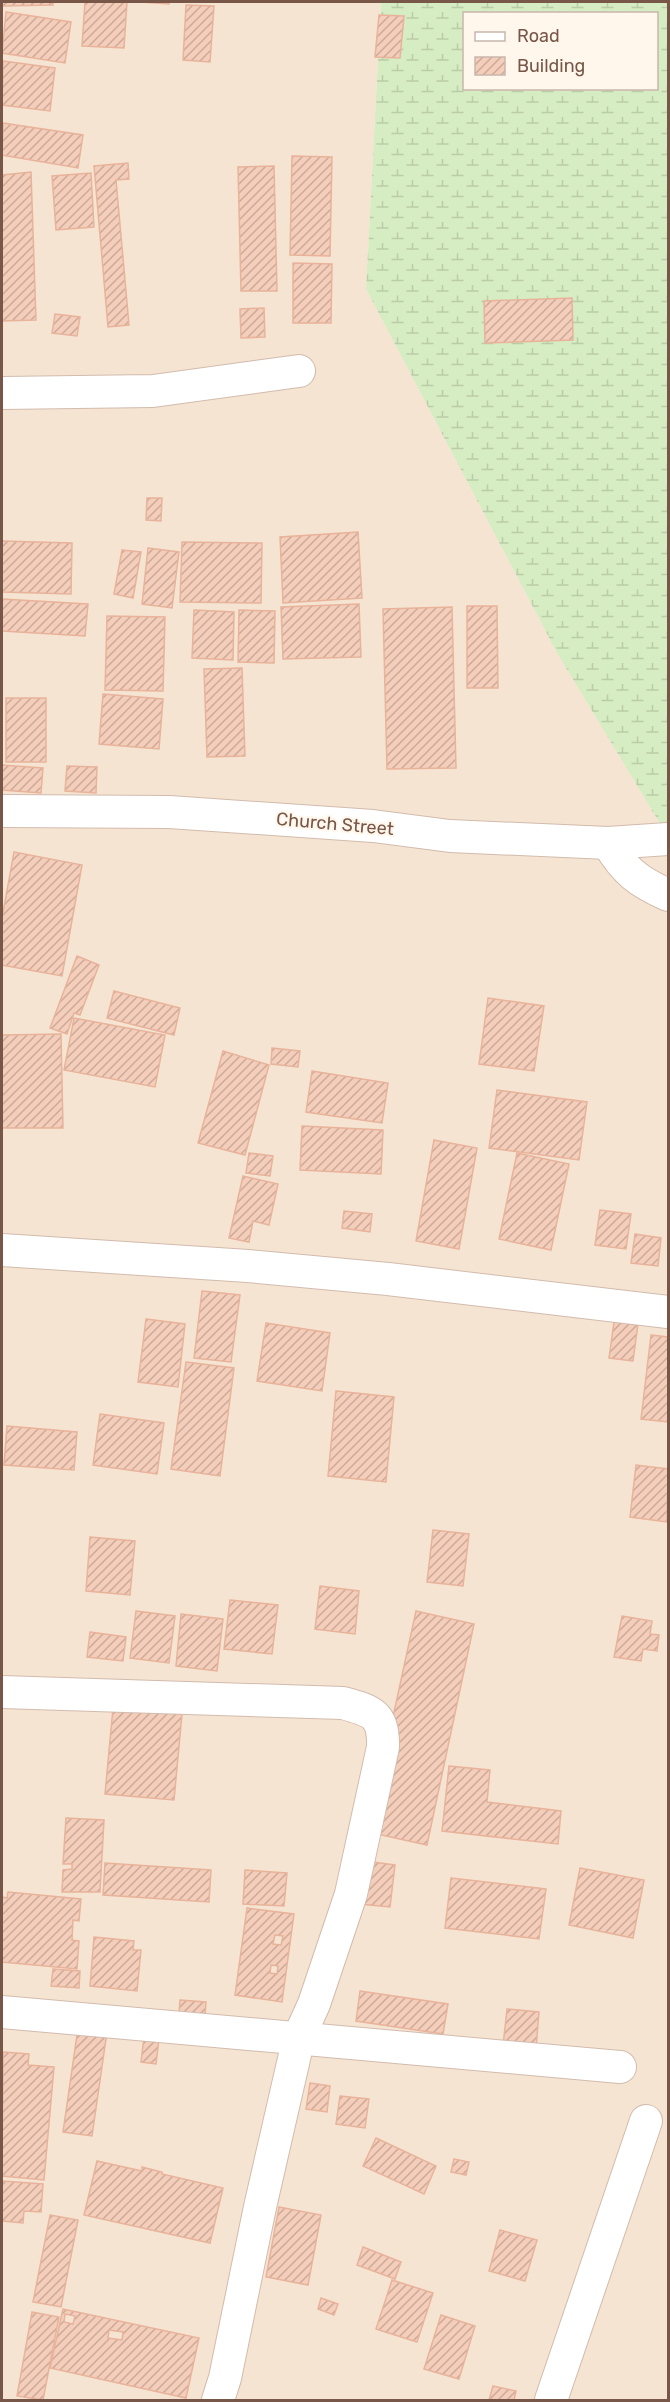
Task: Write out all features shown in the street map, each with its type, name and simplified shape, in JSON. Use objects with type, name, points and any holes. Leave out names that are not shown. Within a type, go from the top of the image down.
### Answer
[{"type":"street","points":[[2,393],[153,391],[299,370]]},
{"type":"street","name":"Church Street","points":[[2,811],[169,812],[373,826],[450,836],[608,843],[669,839]]},
{"type":"street","points":[[608,843],[619,861],[631,874],[643,884],[669,895]]},
{"type":"street","points":[[2,1250],[249,1266],[388,1279],[669,1312]]},
{"type":"street","points":[[2,1692],[344,1703],[363,1708],[376,1716],[383,1728],[383,1747],[351,1894],[314,2004],[299,2037],[260,2207],[225,2378],[218,2400]]},
{"type":"street","points":[[2,2012],[620,2067]]},
{"type":"street","points":[[551,2400],[646,2121]]},
{"type":"shaded area","points":[[2,2],[381,2],[366,289],[557,653],[668,837],[668,2400],[2,2400]]},
{"type":"green space","points":[[381,2],[668,2],[668,837],[557,653],[366,289]]},
{"type":"building","points":[[2,2],[53,2],[53,5],[2,6]]},
{"type":"building","points":[[85,2],[127,2],[124,48],[82,46]]},
{"type":"building","points":[[140,2],[169,2],[169,4]]},
{"type":"building","points":[[186,5],[214,6],[210,62],[183,60]]},
{"type":"building","points":[[6,12],[71,22],[65,63],[2,53]]},
{"type":"building","points":[[379,15],[404,16],[400,58],[375,57]]},
{"type":"building","points":[[3,61],[55,68],[50,111],[2,105]]},
{"type":"building","points":[[3,123],[83,135],[78,168],[2,155]]},
{"type":"building","points":[[292,156],[332,157],[330,256],[290,255]]},
{"type":"building","points":[[128,163],[129,179],[116,180],[129,325],[108,327],[94,166]]},
{"type":"building","points":[[274,166],[277,291],[241,291],[238,167]]},
{"type":"building","points":[[31,172],[36,320],[2,321],[2,175]]},
{"type":"building","points":[[91,173],[94,227],[56,230],[52,176]]},
{"type":"building","points":[[293,263],[332,264],[331,323],[293,323]]},
{"type":"building","points":[[572,298],[573,340],[485,343],[484,301]]},
{"type":"building","points":[[264,308],[265,337],[241,338],[240,309]]},
{"type":"building","points":[[55,314],[80,317],[77,336],[52,333]]},
{"type":"building","points":[[147,498],[162,498],[161,521],[146,520]]},
{"type":"building","points":[[358,532],[362,598],[283,603],[280,537]]},
{"type":"building","points":[[2,541],[72,543],[71,594],[2,592]]},
{"type":"building","points":[[182,542],[262,543],[261,603],[180,602]]},
{"type":"building","points":[[148,548],[179,552],[172,608],[142,604]]},
{"type":"building","points":[[122,550],[141,552],[133,598],[114,594]]},
{"type":"building","points":[[2,599],[88,604],[85,636],[2,631]]},
{"type":"building","points":[[359,604],[361,657],[283,659],[281,607]]},
{"type":"building","points":[[467,606],[497,606],[498,688],[467,688]]},
{"type":"building","points":[[452,607],[456,768],[387,769],[383,609]]},
{"type":"building","points":[[194,610],[234,612],[233,660],[192,658]]},
{"type":"building","points":[[239,610],[275,611],[274,663],[238,662]]},
{"type":"building","points":[[107,616],[165,617],[163,691],[105,690]]},
{"type":"building","points":[[242,668],[245,756],[207,757],[204,669]]},
{"type":"building","points":[[103,694],[163,699],[159,749],[99,744]]},
{"type":"building","points":[[6,698],[46,698],[46,762],[6,762]]},
{"type":"building","points":[[2,765],[43,768],[41,793],[2,790]]},
{"type":"building","points":[[67,766],[97,767],[96,793],[65,791]]},
{"type":"building","points":[[14,852],[82,865],[62,976],[2,965],[2,918]]},
{"type":"building","points":[[77,956],[99,965],[80,1015],[74,1013],[67,1034],[50,1028]]},
{"type":"building","points":[[114,991],[180,1008],[174,1035],[107,1018]]},
{"type":"building","points":[[488,998],[544,1006],[534,1071],[479,1064]]},
{"type":"building","points":[[74,1018],[165,1035],[155,1087],[64,1070]]},
{"type":"building","points":[[61,1034],[63,1128],[2,1128],[2,1035]]},
{"type":"building","points":[[272,1048],[300,1051],[298,1067],[271,1064]]},
{"type":"building","points":[[223,1051],[269,1065],[245,1155],[198,1143]]},
{"type":"building","points":[[312,1071],[388,1083],[382,1123],[306,1112]]},
{"type":"building","points":[[497,1090],[587,1102],[579,1160],[489,1148]]},
{"type":"building","points":[[302,1126],[383,1130],[381,1174],[300,1170]]},
{"type":"building","points":[[434,1140],[477,1148],[459,1249],[416,1241]]},
{"type":"building","points":[[249,1153],[273,1156],[270,1176],[246,1173]]},
{"type":"building","points":[[517,1153],[569,1164],[551,1250],[499,1239]]},
{"type":"building","points":[[243,1176],[278,1184],[269,1225],[253,1221],[249,1242],[229,1238]]},
{"type":"building","points":[[600,1210],[631,1214],[626,1249],[595,1245]]},
{"type":"building","points":[[344,1211],[372,1214],[370,1232],[342,1228]]},
{"type":"building","points":[[635,1234],[661,1238],[658,1266],[631,1263]]},
{"type":"building","points":[[202,1291],[240,1295],[231,1362],[194,1358]]},
{"type":"building","points":[[146,1319],[185,1324],[178,1387],[138,1382]]},
{"type":"building","points":[[614,1322],[638,1324],[633,1361],[609,1358]]},
{"type":"building","points":[[266,1323],[330,1333],[322,1391],[257,1381]]},
{"type":"building","points":[[651,1335],[668,1337],[668,1422],[641,1419]]},
{"type":"building","points":[[186,1362],[234,1368],[220,1476],[171,1469]]},
{"type":"building","points":[[336,1391],[394,1397],[386,1482],[328,1476]]},
{"type":"building","points":[[100,1414],[164,1423],[157,1474],[93,1465]]},
{"type":"building","points":[[7,1426],[77,1432],[74,1470],[4,1465]]},
{"type":"building","points":[[636,1465],[668,1469],[667,1522],[630,1517]]},
{"type":"building","points":[[433,1530],[469,1534],[463,1586],[427,1582]]},
{"type":"building","points":[[90,1537],[135,1541],[130,1595],[86,1591]]},
{"type":"building","points":[[320,1586],[359,1591],[355,1634],[315,1629]]},
{"type":"building","points":[[230,1600],[278,1605],[272,1654],[224,1649]]},
{"type":"building","points":[[136,1611],[175,1616],[169,1663],[130,1658]]},
{"type":"building","points":[[416,1611],[474,1624],[427,1845],[368,1832]]},
{"type":"building","points":[[181,1614],[223,1619],[217,1671],[176,1666]]},
{"type":"building","points":[[622,1616],[652,1621],[650,1634],[659,1635],[657,1651],[643,1649],[641,1661],[614,1657]]},
{"type":"building","points":[[90,1632],[126,1637],[123,1661],[87,1657]]},
{"type":"building","points":[[113,1708],[182,1714],[174,1800],[105,1794]]},
{"type":"building","points":[[449,1766],[490,1770],[487,1802],[561,1811],[558,1844],[442,1831]]},
{"type":"building","points":[[66,1818],[104,1820],[100,1892],[62,1892],[63,1870],[72,1869],[72,1864],[63,1864]]},
{"type":"building","points":[[365,1861],[395,1865],[390,1907],[360,1904]]},
{"type":"building","points":[[105,1863],[211,1870],[209,1902],[103,1895]]},
{"type":"building","points":[[580,1868],[644,1880],[633,1938],[569,1925]]},
{"type":"building","points":[[245,1870],[287,1873],[284,1906],[243,1904]]},
{"type":"building","points":[[451,1878],[546,1889],[539,1939],[445,1928]]},
{"type":"building","points":[[8,1892],[81,1899],[79,1921],[73,1920],[72,1940],[79,1941],[77,1969],[2,1962],[2,1897],[7,1898]]},
{"type":"building","points":[[247,1908],[294,1914],[282,2002],[235,1995]],"holes":[[[275,1935],[283,1936],[281,1945],[273,1944]],[[271,1965],[278,1966],[277,1974],[270,1973]]]},
{"type":"building","points":[[94,1937],[134,1941],[133,1950],[141,1950],[137,1991],[90,1986]]},
{"type":"building","points":[[53,1969],[80,1971],[79,1988],[51,1986]]},
{"type":"building","points":[[360,1991],[448,2004],[443,2034],[356,2021]]},
{"type":"building","points":[[180,2000],[206,2002],[205,2016],[179,2014]]},
{"type":"building","points":[[507,2009],[539,2012],[536,2049],[503,2046]]},
{"type":"building","points":[[79,2021],[108,2025],[92,2136],[63,2132]]},
{"type":"building","points":[[144,2037],[159,2039],[156,2064],[141,2062]]},
{"type":"building","points":[[3,2052],[29,2054],[28,2065],[54,2067],[44,2180],[2,2176]]},
{"type":"building","points":[[310,2083],[330,2086],[327,2112],[306,2109]]},
{"type":"building","points":[[340,2096],[369,2099],[365,2128],[336,2124]]},
{"type":"building","points":[[376,2138],[436,2166],[424,2194],[363,2166]]},
{"type":"building","points":[[454,2159],[469,2162],[466,2175],[451,2172]]},
{"type":"building","points":[[97,2161],[142,2171],[142,2167],[223,2188],[210,2243],[84,2215]]},
{"type":"building","points":[[2,2181],[43,2184],[41,2212],[24,2211],[23,2223],[2,2221]]},
{"type":"building","points":[[279,2207],[321,2215],[308,2285],[266,2277]]},
{"type":"building","points":[[50,2215],[78,2220],[61,2307],[33,2302]]},
{"type":"building","points":[[500,2230],[537,2240],[525,2281],[489,2271]]},
{"type":"building","points":[[363,2247],[401,2262],[395,2279],[357,2265]]},
{"type":"building","points":[[392,2280],[433,2293],[417,2342],[376,2329]]},
{"type":"building","points":[[321,2298],[338,2304],[334,2315],[318,2309]]},
{"type":"building","points":[[63,2309],[199,2338],[186,2398],[50,2368]],"holes":[[[65,2314],[75,2316],[73,2324],[64,2322]],[[109,2330],[123,2332],[122,2340],[108,2338]]]},
{"type":"building","points":[[32,2312],[59,2317],[43,2400],[17,2396]]},
{"type":"building","points":[[441,2315],[475,2326],[459,2379],[424,2369]]},
{"type":"building","points":[[493,2386],[516,2391],[514,2400],[489,2400]]}]
